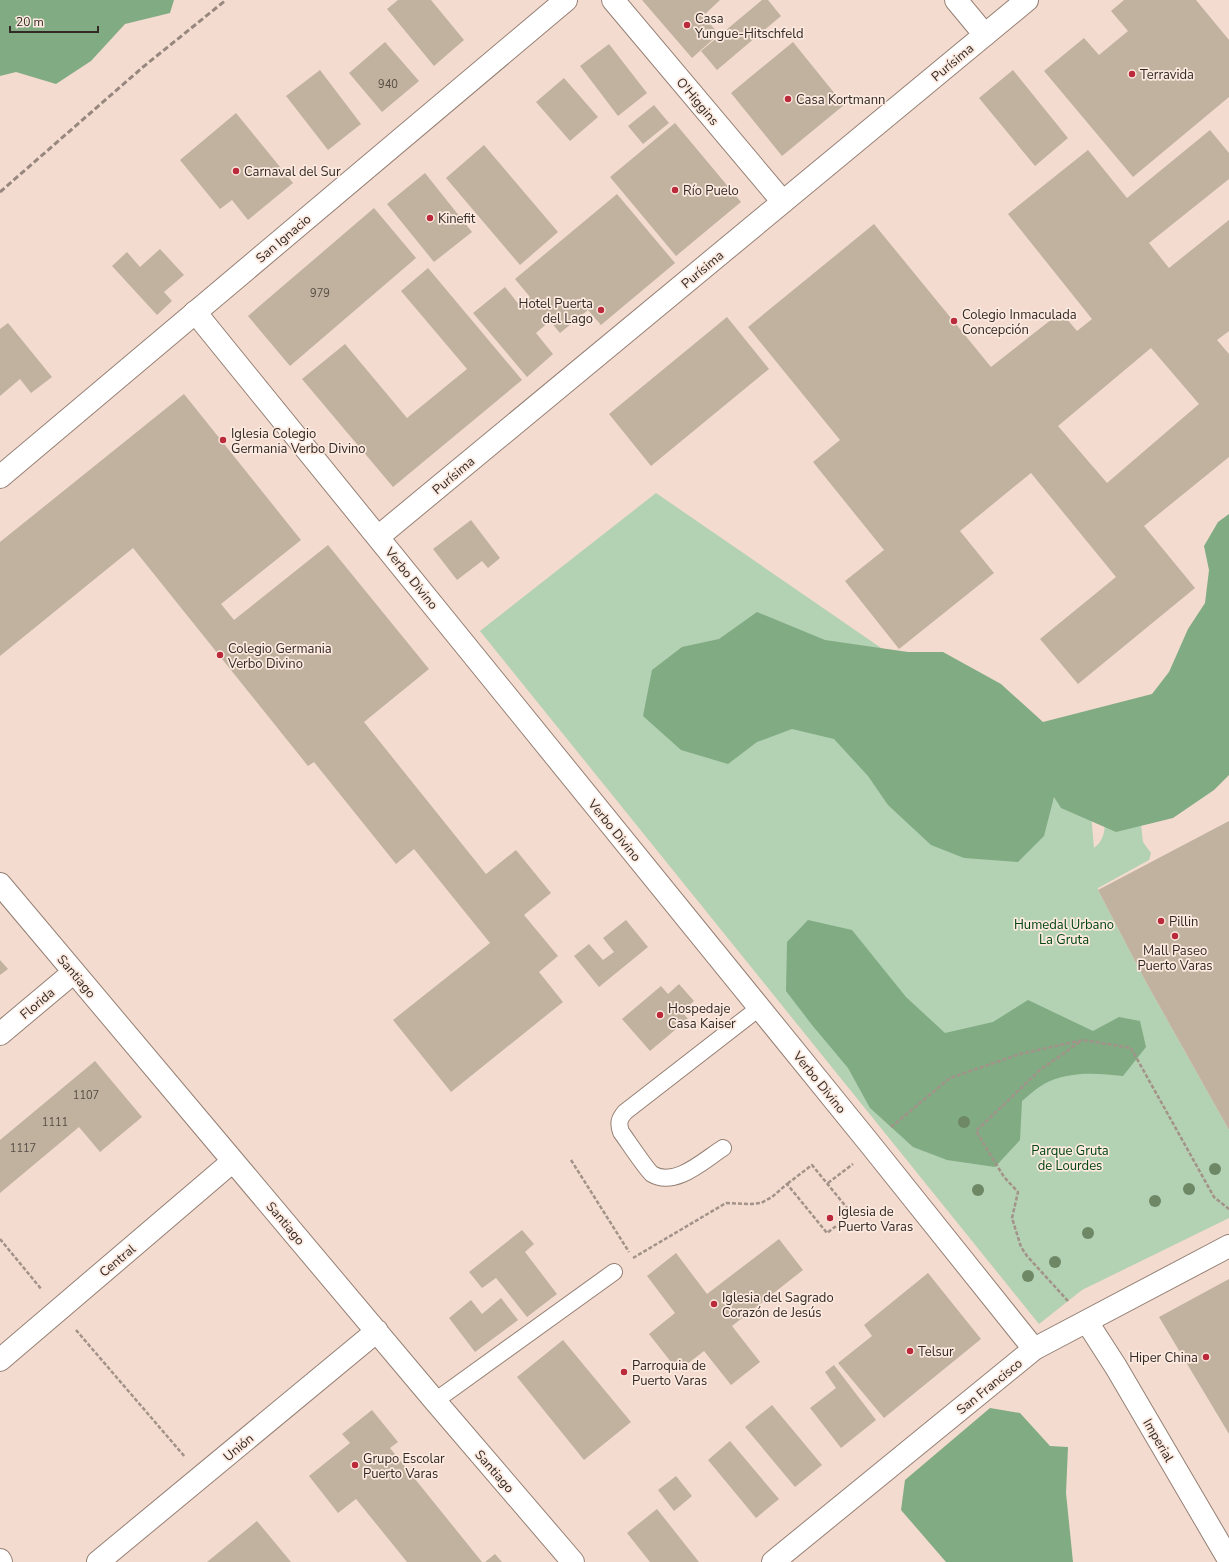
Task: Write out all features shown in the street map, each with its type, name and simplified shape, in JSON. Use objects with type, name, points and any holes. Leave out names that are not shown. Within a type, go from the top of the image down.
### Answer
[{"type":"street","name":"San Ignacio","points":[[0,477],[566,0]]},
{"type":"street","name":"O'Higgins","points":[[613,0],[783,202]]},
{"type":"street","points":[[956,0],[984,35]]},
{"type":"street","name":"Purísima","points":[[378,537],[1026,0]]},
{"type":"street","name":"Verbo Divino","points":[[195,312],[872,1146],[1034,1349]]},
{"type":"street","name":"Santiago","points":[[0,884],[573,1562]]},
{"type":"street","name":"Florida","points":[[0,1034],[74,972]]},
{"type":"street","name":"Central","points":[[0,1360],[233,1161]]},
{"type":"street","name":"San Francisco","points":[[773,1562],[1034,1349],[1229,1246]]},
{"type":"street","name":"Imperial","points":[[1087,1322],[1116,1367],[1229,1560]]},
{"type":"street","name":"Unión","points":[[98,1562],[377,1331]]},
{"type":"lane","points":[[723,1148],[683,1174],[674,1178],[662,1178],[651,1173],[621,1132],[618,1124],[619,1119],[625,1112],[759,1008]]},
{"type":"lane","points":[[435,1400],[614,1272]]},
{"type":"path","points":[[1083,1040],[1040,1070],[976,1131],[1004,1177],[1018,1192],[1012,1218],[1021,1247],[1027,1256],[1087,1322]]},
{"type":"path","points":[[828,1183],[950,1078],[1020,1054],[1083,1040],[1131,1048],[1214,1197],[1229,1209]]},
{"type":"path","points":[[571,1160],[632,1258],[726,1203],[761,1203],[772,1197],[787,1184],[812,1165],[852,1214],[827,1233],[787,1184]]},
{"type":"path","points":[[0,1239],[202,1476]]},
{"type":"green space","points":[[0,0],[174,0],[170,13],[125,24],[91,61],[56,84],[16,72],[0,76]]},
{"type":"green space","points":[[656,493],[1089,791],[1094,848],[1098,845],[1102,838],[1105,816],[1141,825],[1143,842],[1151,853],[1149,860],[1098,888],[1098,890],[1146,982],[1229,1130],[1229,1218],[1082,1290],[1039,1324],[480,631]]},
{"type":"green space","points":[[1229,514],[1229,775],[1214,790],[1173,818],[1116,832],[1061,808],[1054,797],[1044,836],[1018,862],[964,858],[931,845],[888,805],[868,776],[834,739],[792,729],[757,742],[728,764],[681,750],[643,716],[652,670],[682,647],[719,639],[757,612],[825,640],[908,652],[943,652],[1001,684],[1043,722],[1152,694],[1169,672],[1188,629],[1205,603],[1209,570],[1204,546],[1218,522]]},
{"type":"green space","points":[[808,920],[852,930],[906,997],[945,1033],[993,1022],[1028,1000],[1093,1031],[1119,1017],[1140,1021],[1146,1047],[1123,1076],[1103,1074],[1073,1075],[1053,1080],[1044,1084],[1033,1092],[1022,1101],[1020,1140],[995,1167],[947,1160],[913,1147],[870,1108],[848,1068],[786,991],[787,942]]},
{"type":"green space","points":[[990,1408],[1020,1413],[1050,1446],[1068,1447],[1066,1493],[1073,1562],[946,1562],[901,1510],[905,1480]]},
{"type":"building","points":[[398,0],[431,0],[464,40],[434,66],[387,9]]},
{"type":"building","name":"Casa Yungue-Hitschfeld","points":[[642,0],[720,0],[703,16],[719,34],[692,58]]},
{"type":"building","points":[[762,0],[768,0],[781,16],[717,70],[701,51]]},
{"type":"building","name":"Terravida","points":[[1124,0],[1196,0],[1229,40],[1229,97],[1133,177],[1044,71],[1084,38],[1099,55],[1128,31],[1111,11]]},
{"type":"building","points":[[385,42],[419,81],[382,112],[349,73]]},
{"type":"building","name":"Casa Kortmann","points":[[793,42],[844,105],[782,156],[731,93]]},
{"type":"building","points":[[609,44],[647,93],[618,116],[580,66]]},
{"type":"building","points":[[320,70],[361,124],[328,150],[286,96]]},
{"type":"building","points":[[1013,70],[1068,138],[1035,166],[979,98]]},
{"type":"building","points":[[564,78],[598,117],[570,141],[536,102]]},
{"type":"building","points":[[654,105],[669,123],[643,144],[628,126]]},
{"type":"building","name":"Carnaval del Sur","points":[[236,113],[293,183],[248,220],[232,200],[220,209],[180,160]]},
{"type":"building","name":"Río Puelo","points":[[675,123],[741,202],[676,256],[610,177]]},
{"type":"building","points":[[1210,130],[1229,153],[1229,179],[1149,243],[1169,268],[1229,220],[1229,331],[1217,340],[1229,354],[1229,457],[1144,526],[1195,588],[1078,684],[1040,639],[1116,577],[1031,473],[960,531],[994,573],[899,649],[845,581],[884,550],[813,462],[840,440],[748,327],[874,224],[991,367],[1061,312],[1077,331],[1092,319],[1008,214],[1088,150],[1127,198]],"holes":[[[1151,348],[1199,404],[1107,483],[1058,426]]]},
{"type":"building","points":[[484,145],[558,232],[520,265],[446,178]]},
{"type":"building","name":"Kinefit","points":[[425,173],[472,232],[434,262],[387,204]]},
{"type":"building","points":[[617,194],[675,263],[601,325],[588,310],[560,333],[550,321],[536,333],[553,354],[527,377],[473,313],[505,287],[520,306],[530,297],[515,279]]},
{"type":"building","points":[[374,208],[416,258],[290,366],[248,316]]},
{"type":"building","points":[[160,249],[184,275],[164,292],[172,301],[157,315],[112,266],[127,252],[140,267]]},
{"type":"building","points":[[428,268],[522,380],[393,487],[302,379],[345,344],[407,418],[467,369],[401,291]]},
{"type":"building","points":[[727,317],[769,369],[651,466],[609,414]]},
{"type":"building","points":[[8,323],[52,377],[31,393],[20,379],[0,396],[0,329]]},
{"type":"building","points":[[184,394],[301,540],[221,604],[234,620],[328,545],[429,669],[364,722],[486,874],[516,850],[551,893],[524,915],[558,956],[539,972],[563,1002],[451,1092],[393,1020],[490,943],[414,849],[396,864],[314,762],[308,766],[133,548],[0,656],[0,542]]},
{"type":"building","points":[[471,520],[500,558],[488,568],[482,561],[457,580],[433,549]]},
{"type":"building","name":"Mall Paseo Puerto Varas","points":[[1229,821],[1229,1130],[1146,982],[1098,890]]},
{"type":"building","points":[[626,920],[648,947],[599,987],[574,956],[589,944],[603,960],[614,952],[603,938]]},
{"type":"building","points":[[0,960],[8,969],[0,975]]},
{"type":"building","points":[[679,984],[694,1001],[682,1012],[688,1019],[650,1051],[622,1019],[661,986],[668,994]]},
{"type":"building","points":[[95,1061],[142,1117],[100,1152],[79,1127],[0,1193],[0,1140]]},
{"type":"building","points":[[522,1230],[534,1244],[525,1252],[557,1294],[527,1317],[496,1278],[482,1288],[469,1272]]},
{"type":"building","name":"Iglesia del Sagrado Corazón de Jesús","points":[[779,1239],[803,1270],[732,1326],[760,1362],[731,1385],[704,1351],[678,1371],[649,1334],[675,1313],[647,1276],[676,1253],[707,1294]]},
{"type":"building","name":"Telsur","points":[[928,1273],[981,1339],[884,1418],[838,1363],[872,1336],[864,1325]]},
{"type":"building","name":"Hiper China","points":[[1229,1279],[1229,1434],[1159,1317]]},
{"type":"building","points":[[501,1298],[518,1320],[475,1352],[449,1318],[471,1300],[482,1314]]},
{"type":"building","points":[[563,1340],[631,1422],[584,1460],[517,1377]]},
{"type":"building","points":[[834,1365],[876,1420],[841,1448],[810,1408],[836,1388],[825,1372]]},
{"type":"building","points":[[772,1405],[822,1465],[795,1487],[745,1427]]},
{"type":"building","points":[[372,1410],[398,1442],[390,1448],[482,1562],[407,1562],[356,1499],[338,1513],[309,1476],[350,1443],[342,1434]]},
{"type":"building","points":[[730,1441],[779,1499],[756,1518],[708,1460]]},
{"type":"building","points":[[676,1476],[692,1496],[674,1511],[658,1490]]},
{"type":"building","points":[[657,1509],[699,1562],[650,1562],[627,1533]]},
{"type":"building","points":[[257,1521],[291,1562],[207,1562]]},
{"type":"building","points":[[495,1554],[502,1562],[485,1562]]},
{"type":"railway","points":[[0,192],[143,67],[226,0]]},
{"type":"place","name":"Casa Yungue-Hitschfeld","points":[[687,25]]},
{"type":"place","name":"Terravida","points":[[1132,74]]},
{"type":"place","name":"Casa Kortmann","points":[[788,99]]},
{"type":"place","name":"Carnaval del Sur","points":[[236,171]]},
{"type":"place","name":"Río Puelo","points":[[675,190]]},
{"type":"place","name":"Kinefit","points":[[430,218]]},
{"type":"place","name":"Hotel Puerta del Lago","points":[[601,310]]},
{"type":"place","name":"Colegio Inmaculada Concepción","points":[[954,321]]},
{"type":"place","name":"Iglesia Colegio Germania Verbo Divino","points":[[223,440]]},
{"type":"place","name":"Colegio Germania Verbo Divino","points":[[220,655]]},
{"type":"place","name":"Pillin","points":[[1161,921]]},
{"type":"place","name":"Mall Paseo Puerto Varas","points":[[1175,936]]},
{"type":"place","name":"Hospedaje Casa Kaiser","points":[[660,1015]]},
{"type":"place","name":"Iglesia de Puerto Varas","points":[[830,1218]]},
{"type":"place","name":"Iglesia del Sagrado Corazón de Jesús","points":[[714,1304]]},
{"type":"place","name":"Telsur","points":[[910,1351]]},
{"type":"place","name":"Hiper China","points":[[1206,1357]]},
{"type":"place","name":"Parroquia de Puerto Varas","points":[[624,1372]]},
{"type":"place","name":"Grupo Escolar Puerto Varas","points":[[355,1465]]},
{"type":"park label","name":"Humedal Urbano La Gruta","points":[[1064,932]]},
{"type":"park label","name":"Parque Gruta de Lourdes","points":[[1070,1158]]}]
